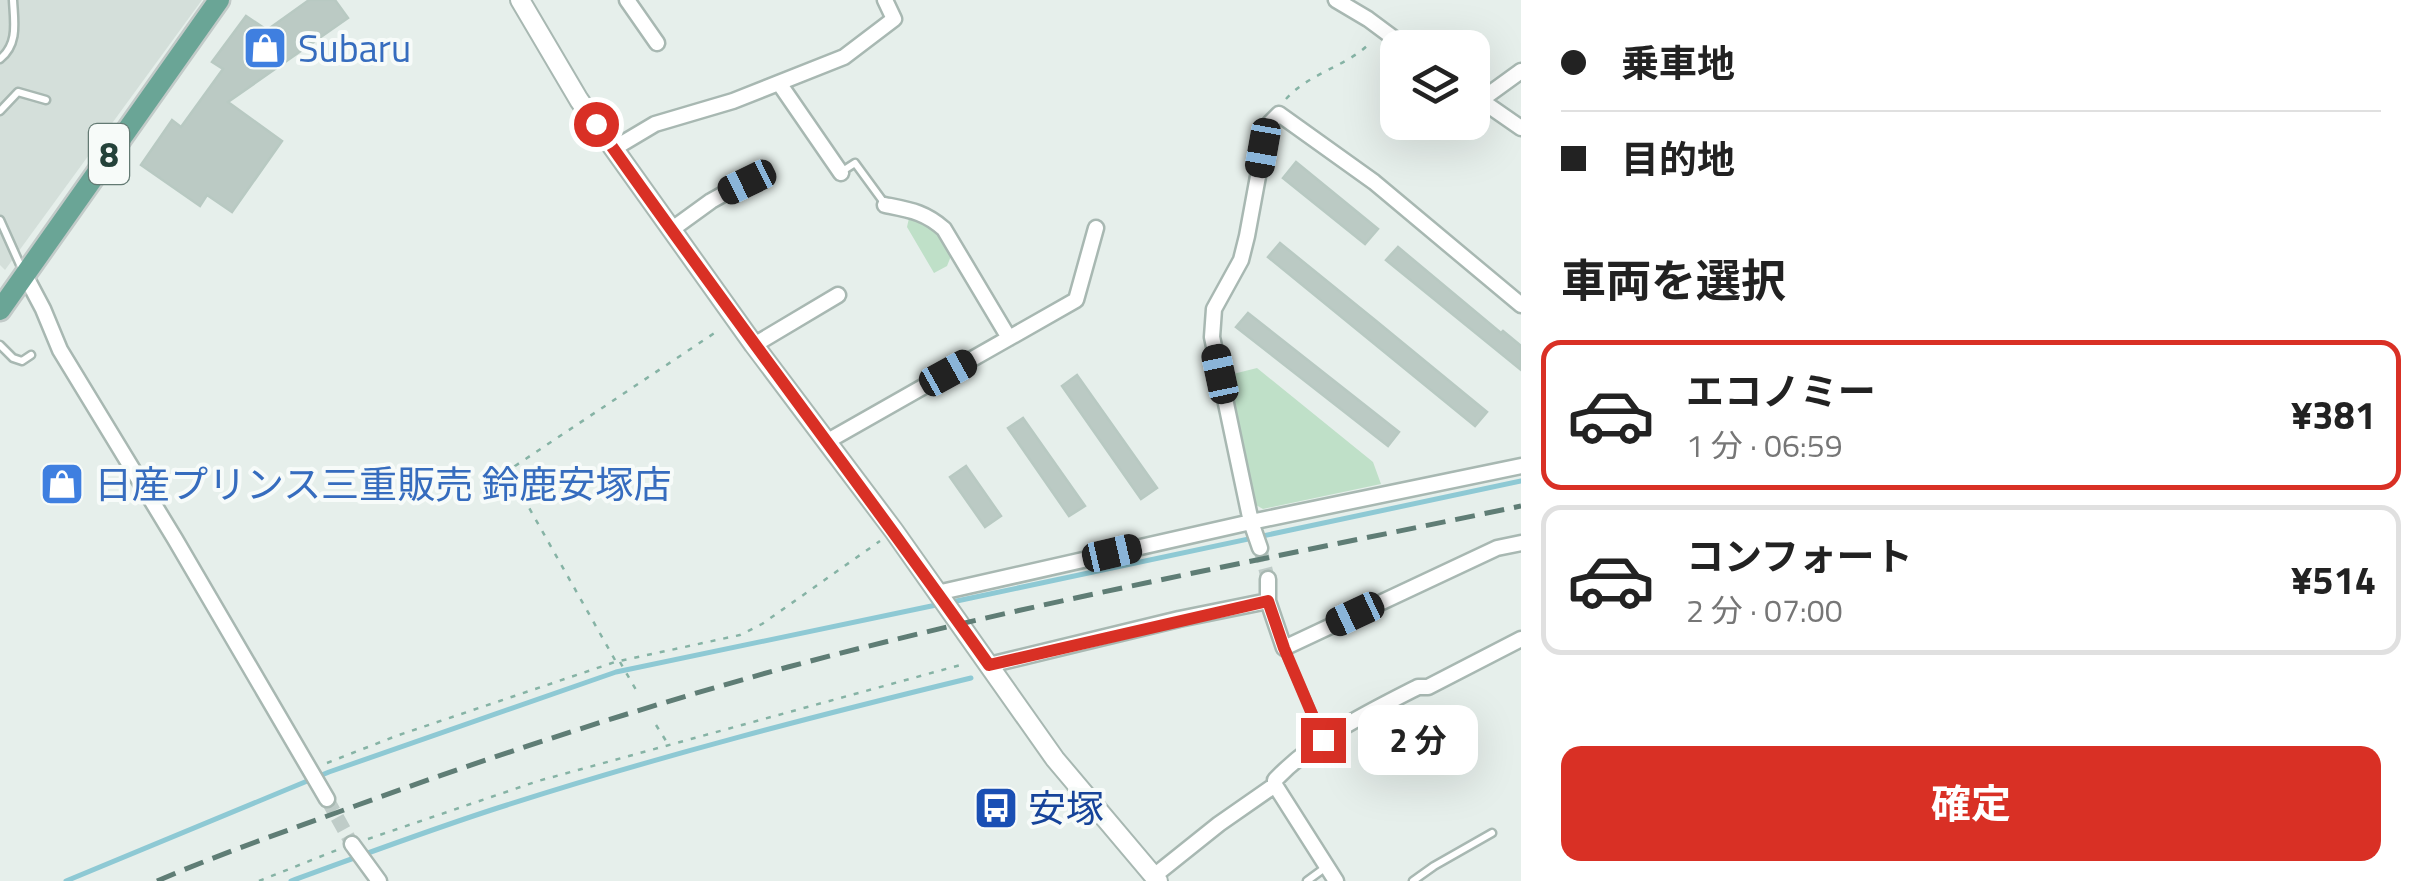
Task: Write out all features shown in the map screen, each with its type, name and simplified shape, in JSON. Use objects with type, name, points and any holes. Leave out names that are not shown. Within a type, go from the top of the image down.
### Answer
[{"type":"main road","name":"8","points":[[0,310],[219,0]]},
{"type":"street","points":[[627,0],[657,42]]},
{"type":"street","points":[[613,148],[655,124],[733,101],[844,56],[894,20],[885,0]]},
{"type":"street","points":[[1336,0],[1384,30]]},
{"type":"street","points":[[522,1],[579,100],[754,345],[894,531],[1055,759],[1156,878],[1219,824],[1274,785]]},
{"type":"street","points":[[1490,89],[1521,71]]},
{"type":"street","points":[[779,83],[841,173]]},
{"type":"street","points":[[1490,105],[1521,128]]},
{"type":"street","points":[[1256,536],[1212,337],[1214,309],[1231,280],[1248,236],[1266,132],[1279,114],[1374,182],[1521,305]]},
{"type":"street","points":[[671,230],[710,201],[760,173]]},
{"type":"street","points":[[885,206],[915,211],[944,228],[1009,338]]},
{"type":"street","points":[[826,442],[1076,300],[1096,228]]},
{"type":"street","points":[[25,275],[60,350],[327,800]]},
{"type":"street","points":[[754,345],[838,294]]},
{"type":"street","points":[[943,600],[1256,536],[1521,466]]},
{"type":"street","points":[[1268,580],[1268,601],[1284,648],[1497,548],[1521,543]]},
{"type":"street","points":[[984,658],[1268,601]]},
{"type":"street","points":[[1336,881],[1274,780],[1323,740],[1369,712],[1418,687],[1428,688],[1521,638]]},
{"type":"street","points":[[358,852],[379,881]]},
{"type":"lane","points":[[0,58],[9,52],[15,27],[13,0]]},
{"type":"lane","points":[[0,112],[18,92],[46,100]]},
{"type":"lane","points":[[841,173],[855,163],[885,206]]},
{"type":"lane","points":[[0,220],[25,275]]},
{"type":"lane","points":[[0,345],[22,361],[31,355]]},
{"type":"lane","points":[[1284,648],[1323,740]]},
{"type":"lane","points":[[1413,881],[1492,833]]},
{"type":"lane","points":[[1307,881],[1328,866]]},
{"type":"path","points":[[1279,114],[1292,92],[1362,51],[1380,27]]},
{"type":"path","points":[[639,695],[512,472],[514,466],[736,320]]},
{"type":"path","points":[[313,775],[396,736],[619,662],[753,629],[894,531]]},
{"type":"path","points":[[259,881],[358,852],[538,781],[984,658]]},
{"type":"path","points":[[656,724],[668,745]]},
{"type":"shaded area","points":[[0,0],[202,0],[5,270],[0,265]]},
{"type":"green space","points":[[909,218],[939,237],[951,256],[947,266],[934,273],[907,227]]},
{"type":"green space","points":[[1257,368],[1373,462],[1381,484],[1263,509],[1256,505],[1227,378]]},
{"type":"building","points":[[309,0],[335,0],[348,18],[228,102],[282,141],[232,212],[207,195],[200,206],[141,165],[172,120],[181,127],[223,69],[212,62],[246,16],[267,30]]},
{"type":"building","points":[[1296,162],[1378,229],[1365,244],[1283,178]]},
{"type":"building","points":[[1280,243],[1487,412],[1475,426],[1268,257]]},
{"type":"building","points":[[1398,247],[1521,346],[1521,370],[1386,260]]},
{"type":"building","points":[[1248,313],[1399,432],[1388,446],[1236,327]]},
{"type":"building","points":[[1077,375],[1157,488],[1141,499],[1062,386]]},
{"type":"building","points":[[1023,418],[1085,506],[1069,516],[1008,428]]},
{"type":"building","points":[[966,466],[1001,516],[985,527],[950,477]]},
{"type":"waterway","points":[[952,602],[1521,481]]},
{"type":"waterway","points":[[66,881],[329,772],[616,672],[941,604]]},
{"type":"waterway","points":[[291,881],[564,787],[738,737],[971,678]]},
{"type":"tunnel","points":[[1260,548],[1268,579]]},
{"type":"tunnel","points":[[327,799],[352,844]]},
{"type":"railway","points":[[157,881],[462,768],[788,667],[1062,601],[1521,506]]},
{"type":"place","name":"Subaru","points":[[265,48]]},
{"type":"place","name":"日産プリンス三重販売 鈴鹿安塚店","points":[[62,484]]},
{"type":"place","name":"安塚","points":[[996,808]]},
{"type":"route","points":[[596,124],[989,665],[1268,601],[1323,740]]}]
